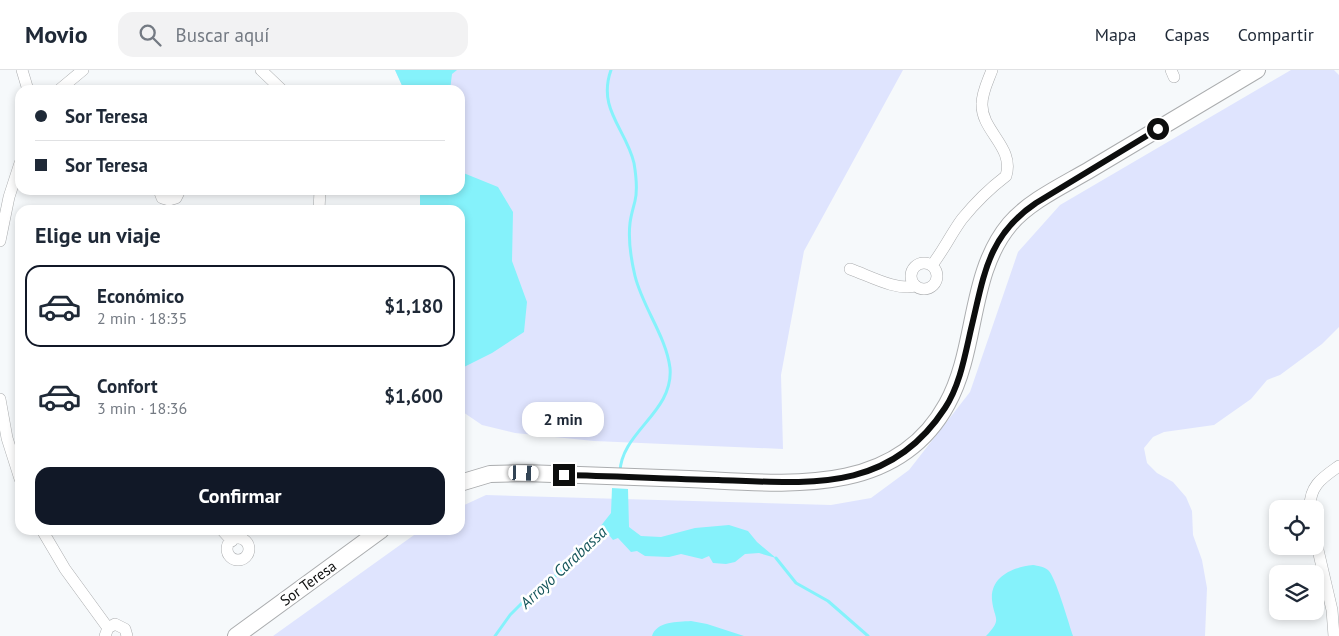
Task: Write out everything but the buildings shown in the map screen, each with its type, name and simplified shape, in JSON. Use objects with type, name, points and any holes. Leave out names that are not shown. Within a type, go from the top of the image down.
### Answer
[{"type":"street","points":[[22,70],[26,85]]},
{"type":"street","points":[[64,85],[83,70]]},
{"type":"street","points":[[261,70],[278,85]]},
{"type":"street","points":[[275,70],[280,85]]},
{"type":"street","points":[[932,265],[961,221],[983,195],[1006,176],[1008,162],[1005,151],[984,116],[982,106],[983,94],[992,70]]},
{"type":"street","points":[[465,481],[482,476],[504,473],[792,483],[821,481],[862,473],[895,459],[920,439],[947,406],[961,367],[987,264],[996,244],[1012,221],[1052,193],[1256,70]]},
{"type":"street","points":[[0,242],[9,197],[15,178]]},
{"type":"street","points":[[162,200],[176,198],[178,195]]},
{"type":"street","points":[[850,269],[908,288],[916,286],[926,288],[935,284],[937,274],[932,265],[922,263],[914,268],[911,278],[916,286]]},
{"type":"street","points":[[0,399],[1,417],[15,463]]},
{"type":"street","points":[[0,444],[15,463]]},
{"type":"street","points":[[1311,500],[1312,490],[1319,481],[1339,466]]},
{"type":"street","points":[[45,535],[107,632],[115,624],[122,626],[127,636]]},
{"type":"street","points":[[227,535],[232,541]]},
{"type":"street","name":"Sor Teresa","points":[[236,636],[374,535]]},
{"type":"street","points":[[1319,555],[1332,610],[1334,636]]},
{"type":"shaded area","points":[[395,70],[903,70],[804,251],[781,375],[783,449],[594,441],[515,433],[482,425],[465,413],[465,205],[420,205],[420,195],[465,195],[465,85],[402,85]]},
{"type":"shaded area","points":[[1291,70],[1334,70],[1339,75],[1339,327],[1322,344],[1280,375],[1267,380],[1251,399],[1214,425],[1164,432],[1153,437],[1144,448],[1147,463],[1157,473],[1173,482],[1186,497],[1192,511],[1193,535],[1202,560],[1207,588],[1205,636],[273,636],[414,535],[465,535],[465,505],[486,495],[831,505],[871,498],[909,470],[970,392],[1018,252],[1060,205]]},
{"type":"water","points":[[395,70],[457,70],[452,74],[451,85],[402,85]]},
{"type":"water","points":[[465,174],[498,187],[513,212],[512,261],[527,302],[524,332],[492,353],[465,366],[465,205],[420,205],[420,195],[465,195]]},
{"type":"water","points":[[612,488],[628,489],[629,527],[641,536],[661,537],[695,528],[729,525],[748,531],[757,542],[776,558],[759,553],[745,554],[735,562],[726,564],[713,563],[709,556],[702,559],[681,554],[669,557],[645,556],[637,551],[631,552],[618,538],[613,540],[609,535],[599,536],[596,532],[611,513]]},
{"type":"water","points":[[1033,565],[1048,570],[1051,574],[1073,636],[986,636],[996,622],[992,600],[992,592],[995,585],[1005,574],[1018,568]]},
{"type":"water","points":[[691,621],[744,636],[652,636],[658,627],[663,625]]},
{"type":"waterway","name":"Arroyo Carabassa","points":[[611,70],[608,84],[610,108],[630,151],[636,177],[636,196],[629,229],[630,250],[639,288],[664,345],[670,368],[669,383],[664,397],[629,445],[623,458],[620,472]]},
{"type":"waterway","name":"Arroyo Carabassa","points":[[495,636],[510,615],[522,603],[601,535]]},
{"type":"waterway","points":[[776,558],[796,583],[828,601],[868,636]]},
{"type":"route","points":[[564,475],[792,483],[842,478],[862,473],[895,459],[920,439],[947,406],[961,367],[987,264],[996,244],[1012,221],[1036,203],[1158,129]]}]
